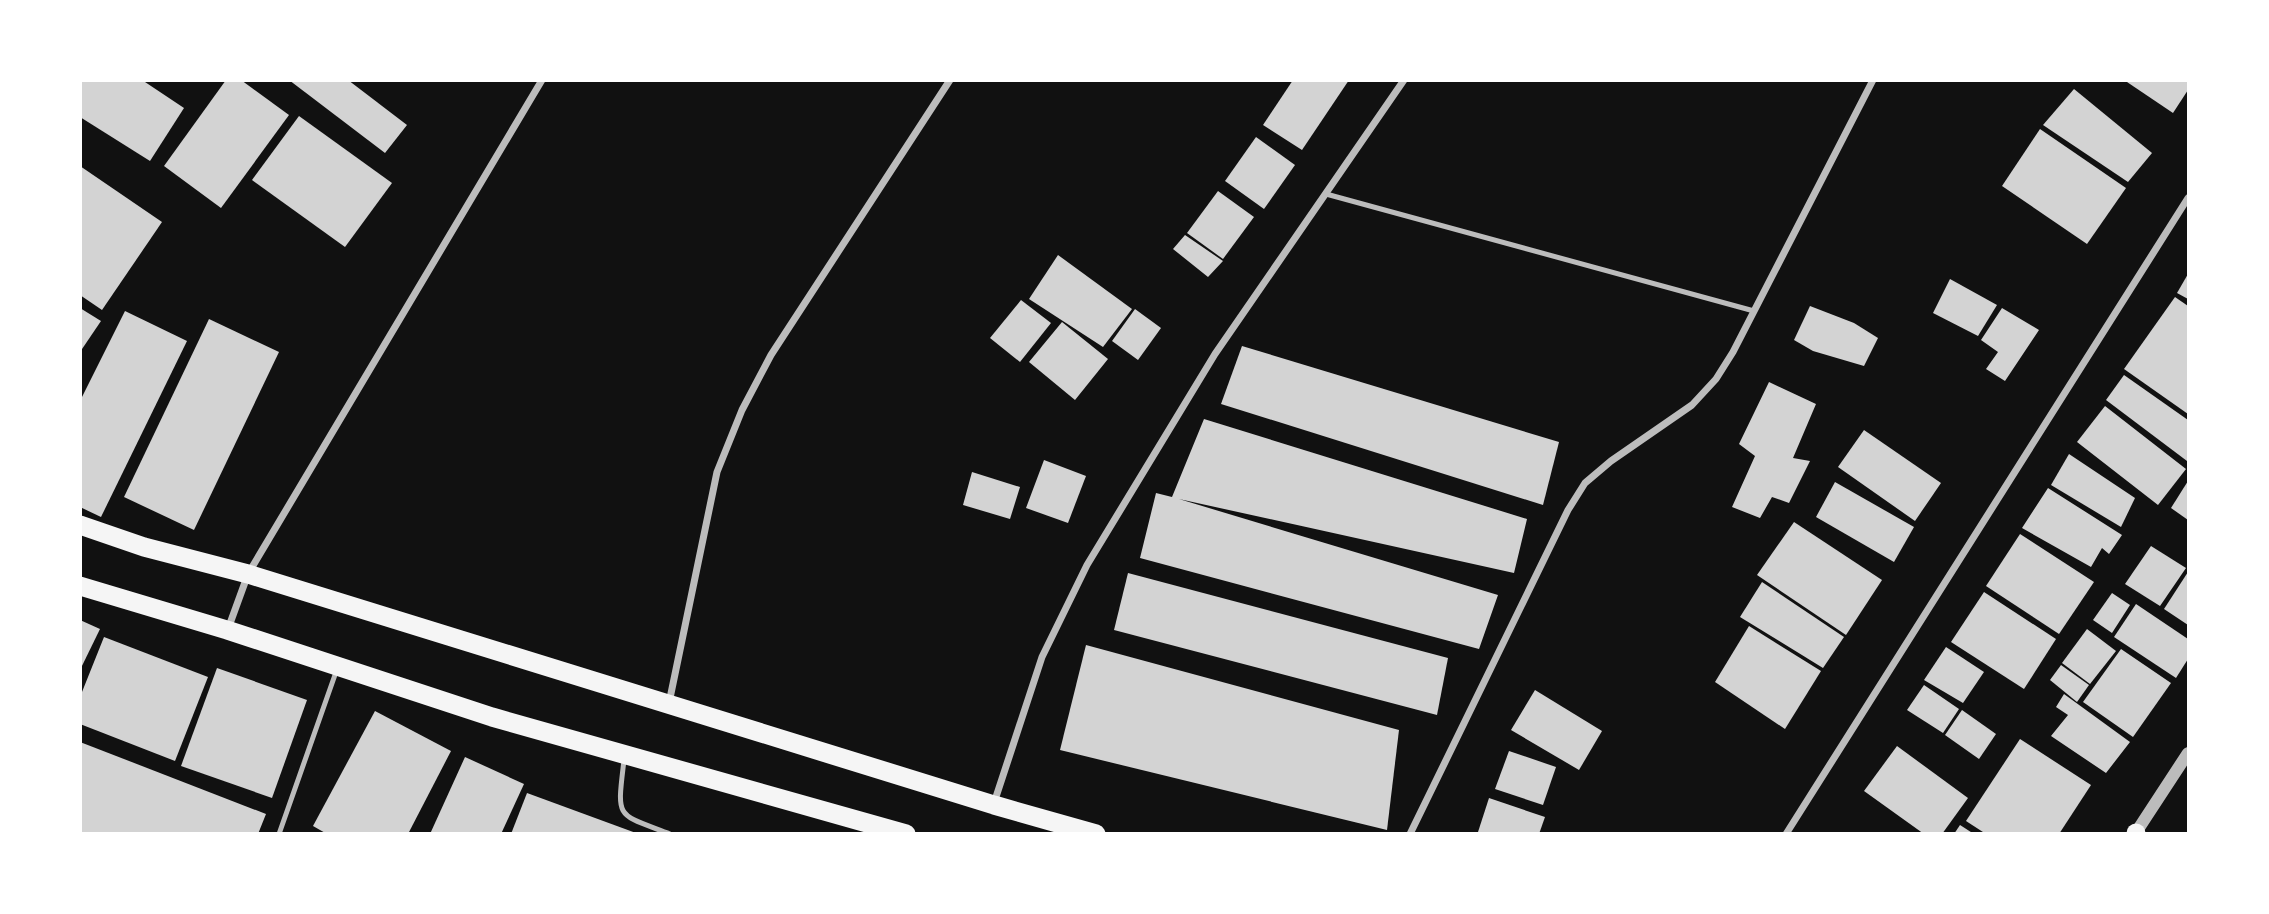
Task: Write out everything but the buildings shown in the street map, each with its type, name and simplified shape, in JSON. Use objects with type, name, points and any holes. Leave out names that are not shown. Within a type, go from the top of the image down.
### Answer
[{"type":"highway","points":[[80,525],[144,547],[248,574],[994,805],[1096,834]]},
{"type":"highway","points":[[80,586],[227,629],[492,717],[874,829],[906,834]]},
{"type":"street","points":[[227,629],[248,574],[542,80]]},
{"type":"street","points":[[668,703],[717,472],[742,410],[771,355],[950,80]]},
{"type":"street","points":[[994,805],[1042,657],[1087,565],[1215,354],[1404,80]]},
{"type":"street","points":[[1410,834],[1568,510],[1585,483],[1611,461],[1692,404],[1716,379],[1733,352],[1873,80]]},
{"type":"street","points":[[1787,834],[2189,198]]},
{"type":"street","points":[[2135,833],[2189,753]]},
{"type":"lane","points":[[1326,194],[1754,311]]},
{"type":"lane","points":[[279,834],[338,666]]},
{"type":"lane","points":[[625,754],[620,801],[622,812],[629,818],[670,834]]}]
